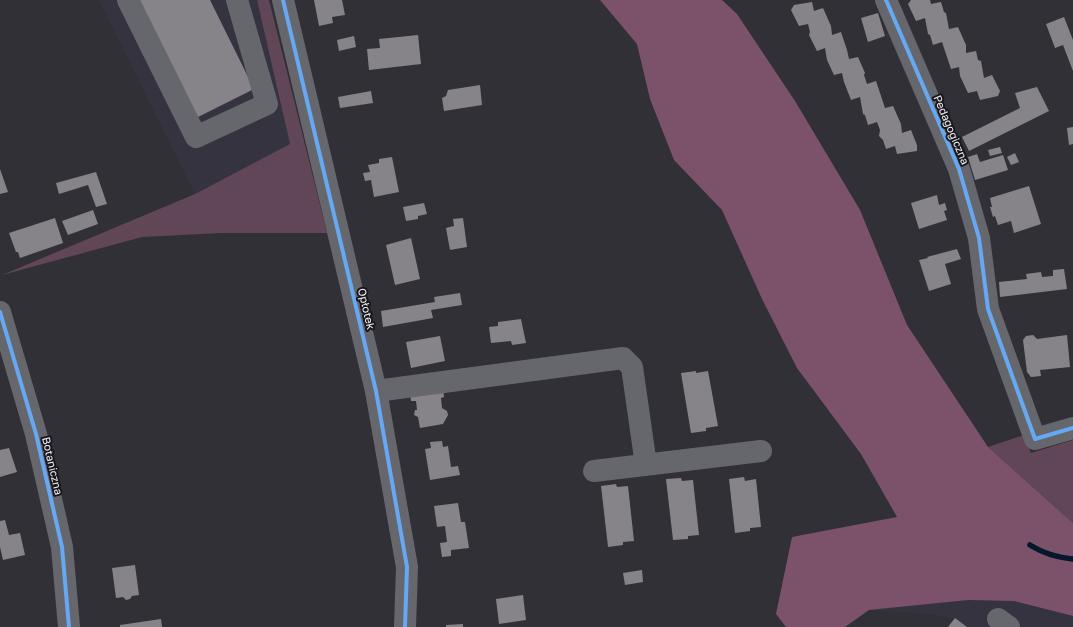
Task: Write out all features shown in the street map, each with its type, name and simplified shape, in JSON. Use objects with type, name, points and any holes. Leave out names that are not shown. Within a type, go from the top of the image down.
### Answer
[{"type":"street","points":[[128,0],[196,137],[267,104],[237,0]]},
{"type":"street","name":"Opłotek","points":[[283,0],[376,391],[407,567],[405,627]]},
{"type":"street","name":"Pedagogiczna","points":[[886,0],[959,169],[979,238],[988,310],[1035,440],[1073,428]]},
{"type":"street","name":"Botaniczna","points":[[0,312],[36,434],[62,547],[69,627]]},
{"type":"street","points":[[376,391],[623,358],[632,367],[646,464]]},
{"type":"street","points":[[594,471],[762,451]]},
{"type":"shaded area","points":[[99,0],[257,0],[290,144],[195,194]]},
{"type":"shaded area","points":[[257,0],[269,0],[327,233],[221,233],[142,237],[2,275],[195,194],[290,144]]},
{"type":"shaded area","points":[[600,0],[722,0],[737,14],[795,101],[860,210],[907,325],[988,447],[1073,523],[1073,616],[1014,601],[968,600],[869,610],[845,627],[786,627],[776,614],[792,537],[897,517],[861,454],[797,368],[762,299],[722,210],[674,160],[650,99],[637,44]]},
{"type":"shaded area","points":[[1024,435],[1031,453],[1073,440],[1073,523],[988,447]]},
{"type":"shaded area","points":[[968,600],[1014,601],[1073,616],[1073,627],[948,627],[954,618],[931,614],[869,610]]},
{"type":"building","points":[[138,0],[210,0],[254,89],[196,118]]},
{"type":"building","points":[[314,0],[342,0],[345,15],[332,17],[333,23],[319,26]]},
{"type":"building","points":[[911,0],[930,0],[931,4],[941,2],[944,12],[946,13],[949,29],[958,27],[966,45],[966,53],[976,51],[978,60],[981,61],[984,78],[992,75],[1000,91],[998,96],[980,100],[977,91],[968,93],[960,76],[959,67],[951,69],[942,42],[933,45],[930,35],[928,34],[925,18],[916,21],[908,4]]},
{"type":"building","points":[[812,2],[814,11],[823,8],[831,26],[832,35],[841,32],[849,59],[858,57],[865,73],[864,75],[867,84],[876,81],[885,108],[893,106],[901,124],[902,133],[911,130],[917,145],[917,151],[897,154],[895,146],[886,149],[883,140],[879,136],[880,130],[877,122],[868,125],[865,115],[863,114],[860,97],[851,100],[842,73],[834,75],[827,60],[825,48],[817,51],[809,35],[810,32],[808,24],[799,26],[791,10],[794,5]]},
{"type":"building","points":[[878,13],[885,36],[868,42],[861,18]]},
{"type":"building","points":[[1064,17],[1073,40],[1073,71],[1063,45],[1055,48],[1046,24]]},
{"type":"building","points":[[418,35],[421,64],[369,70],[367,49],[380,48],[379,39]]},
{"type":"building","points":[[354,36],[356,47],[339,51],[337,40]]},
{"type":"building","points":[[480,85],[482,105],[444,111],[442,98],[446,96],[448,90]]},
{"type":"building","points":[[1037,87],[1049,111],[969,151],[962,137],[1020,108],[1015,93]]},
{"type":"building","points":[[371,91],[373,103],[340,108],[338,97]]},
{"type":"building","points":[[1073,127],[1073,144],[1069,145],[1067,128]]},
{"type":"building","points":[[1000,147],[1002,153],[990,156],[988,150]]},
{"type":"building","points":[[1015,153],[1019,162],[1011,165],[1007,157]]},
{"type":"building","points":[[977,154],[980,162],[1003,155],[1008,170],[975,180],[968,157]]},
{"type":"building","points":[[392,157],[399,192],[374,197],[371,180],[365,181],[363,173],[370,172],[368,165],[379,163],[379,159]]},
{"type":"building","points":[[0,169],[8,192],[0,194]]},
{"type":"building","points":[[96,172],[107,204],[96,207],[88,185],[59,194],[56,183]]},
{"type":"building","points":[[1029,186],[1041,224],[1014,233],[1011,221],[998,225],[995,216],[993,217],[990,207],[992,207],[990,198]]},
{"type":"building","points":[[937,195],[939,205],[945,203],[947,210],[944,211],[947,220],[919,229],[911,203]]},
{"type":"building","points":[[424,203],[427,214],[418,216],[418,219],[406,221],[403,207]]},
{"type":"building","points":[[93,210],[98,224],[68,235],[62,221]]},
{"type":"building","points":[[55,218],[63,243],[20,258],[18,252],[16,252],[9,233]]},
{"type":"building","points":[[463,218],[467,247],[450,250],[446,228],[454,226],[453,219]]},
{"type":"building","points":[[411,238],[420,279],[395,285],[386,245]]},
{"type":"building","points":[[957,249],[961,259],[945,264],[951,284],[929,291],[919,260]]},
{"type":"building","points":[[1064,269],[1067,289],[1000,297],[999,282],[1027,279],[1026,274],[1041,272],[1042,277],[1053,276],[1053,270]]},
{"type":"building","points":[[460,293],[462,305],[431,310],[433,318],[383,327],[381,311],[435,302],[434,297]]},
{"type":"building","points":[[521,319],[526,343],[512,345],[511,341],[491,343],[489,327],[498,326],[498,322]]},
{"type":"building","points":[[1033,335],[1037,339],[1067,335],[1070,367],[1040,370],[1041,376],[1031,377],[1027,372],[1023,340],[1026,336]]},
{"type":"building","points":[[440,336],[445,361],[411,368],[406,342]]},
{"type":"building","points":[[696,371],[696,373],[708,371],[718,426],[706,428],[706,431],[691,433],[681,373]]},
{"type":"building","points":[[443,388],[444,397],[441,398],[442,408],[447,411],[448,415],[443,424],[420,428],[418,417],[414,415],[415,410],[417,410],[416,401],[411,401],[410,392]]},
{"type":"building","points":[[442,441],[443,447],[448,446],[451,467],[458,466],[460,475],[430,480],[425,449],[431,448],[430,442]]},
{"type":"building","points":[[9,448],[17,472],[0,477],[0,450]]},
{"type":"building","points":[[744,477],[745,481],[756,479],[761,527],[750,528],[750,531],[735,533],[729,479]]},
{"type":"building","points":[[681,478],[682,481],[693,480],[699,535],[688,536],[688,539],[673,540],[666,479]]},
{"type":"building","points":[[616,484],[617,487],[628,486],[634,541],[623,542],[623,545],[608,547],[601,486]]},
{"type":"building","points":[[458,503],[461,522],[465,522],[469,548],[451,550],[451,556],[442,557],[440,543],[447,542],[445,526],[437,527],[434,506]]},
{"type":"building","points":[[5,520],[9,535],[20,533],[25,555],[3,560],[0,547],[0,521]]},
{"type":"building","points":[[135,565],[139,595],[132,596],[130,599],[126,600],[123,597],[116,598],[112,568]]},
{"type":"building","points":[[642,570],[643,582],[625,585],[623,573]]},
{"type":"building","points":[[523,595],[526,620],[499,624],[496,599]]},
{"type":"building","points":[[955,618],[967,627],[948,627]]},
{"type":"building","points":[[161,619],[162,627],[120,627],[120,625]]},
{"type":"building","points":[[463,624],[463,627],[446,627],[446,625]]},
{"type":"waterway","points":[[1030,545],[1051,555],[1073,559]]},
{"type":"cycle path","points":[[283,0],[376,391],[407,567],[405,627]]},
{"type":"cycle path","points":[[886,0],[959,169],[979,238],[988,309],[1035,439],[1073,428]]},
{"type":"cycle path","points":[[0,312],[36,434],[62,547],[69,627]]}]
